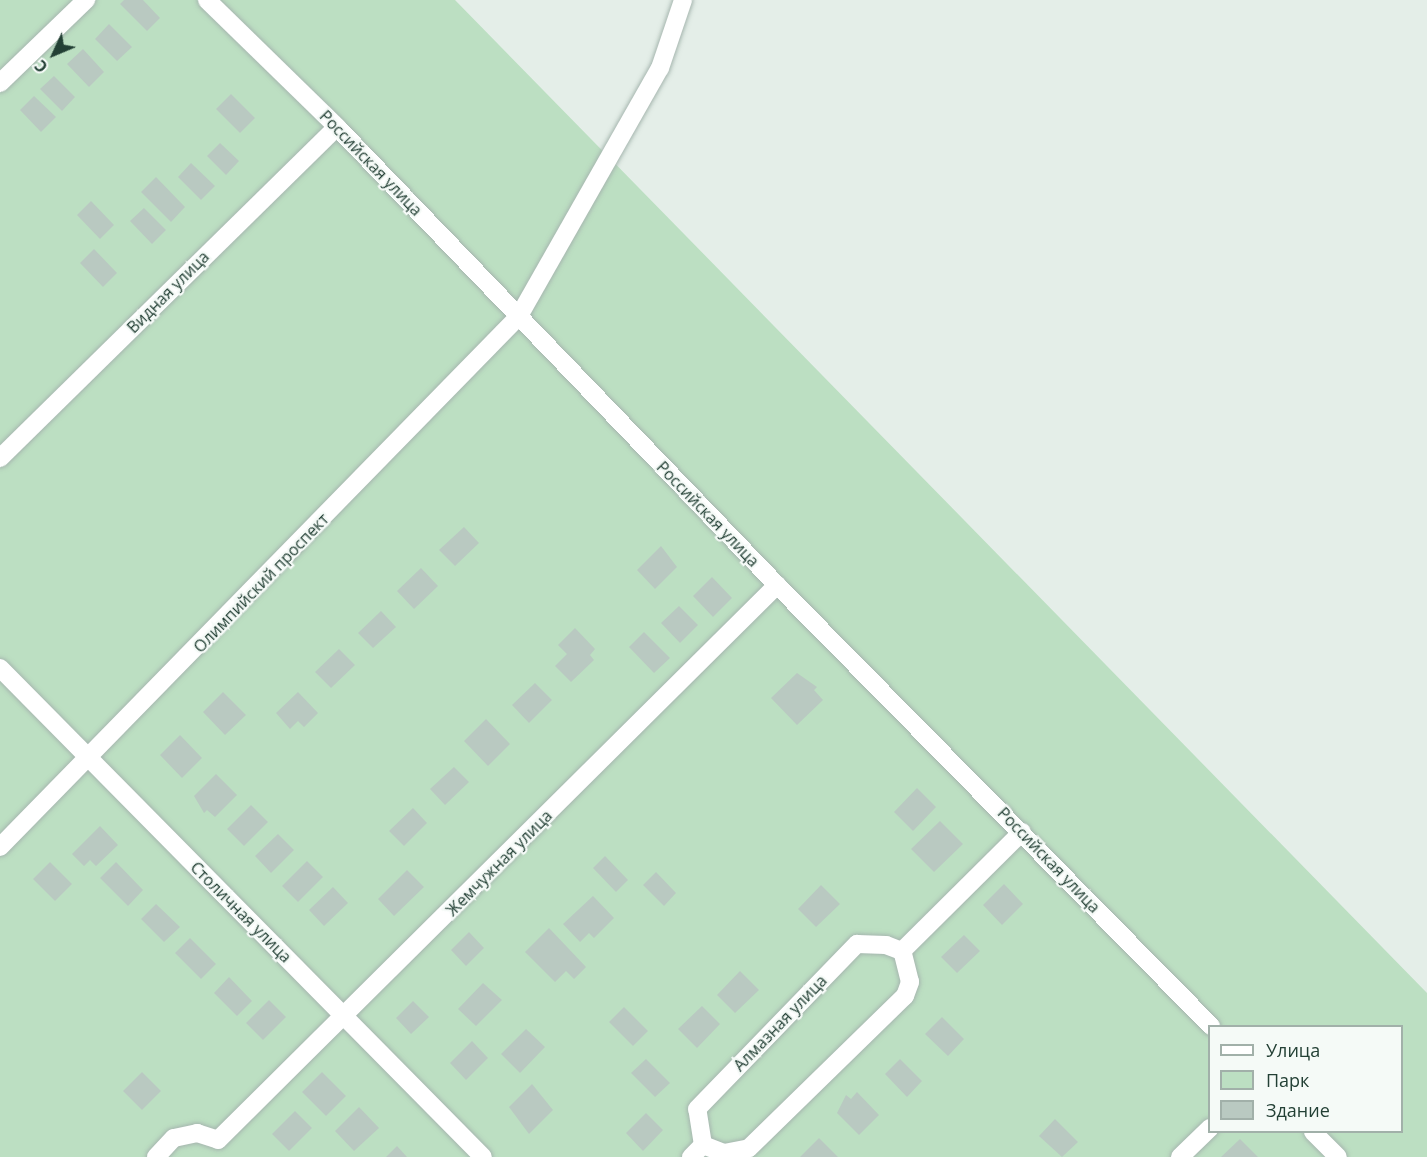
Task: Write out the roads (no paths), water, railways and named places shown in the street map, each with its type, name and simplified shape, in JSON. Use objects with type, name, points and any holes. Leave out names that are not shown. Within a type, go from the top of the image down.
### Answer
[{"type":"street","points":[[0,83],[86,0]]},
{"type":"street","name":"Российская улица","points":[[207,0],[337,127],[777,585],[1210,1025]]},
{"type":"street","name":"Олимпийский проспект","points":[[0,848],[90,759],[519,316],[660,68],[683,0]]},
{"type":"street","name":"Видная улица","points":[[0,458],[337,127]]},
{"type":"street","name":"Жемчужная улица","points":[[156,1157],[174,1138],[197,1133],[221,1148],[345,1017],[777,585]]},
{"type":"street","name":"Столичная улица","points":[[0,668],[483,1157]]},
{"type":"street","points":[[902,951],[1022,832]]},
{"type":"street","name":"Алмазная улица","points":[[857,944],[886,945],[902,951],[910,982],[905,996],[749,1148],[724,1153],[697,1151],[697,1109],[857,944]]},
{"type":"street","points":[[1180,1157],[1208,1129]]},
{"type":"street","points":[[1315,1133],[1338,1157]]}]
